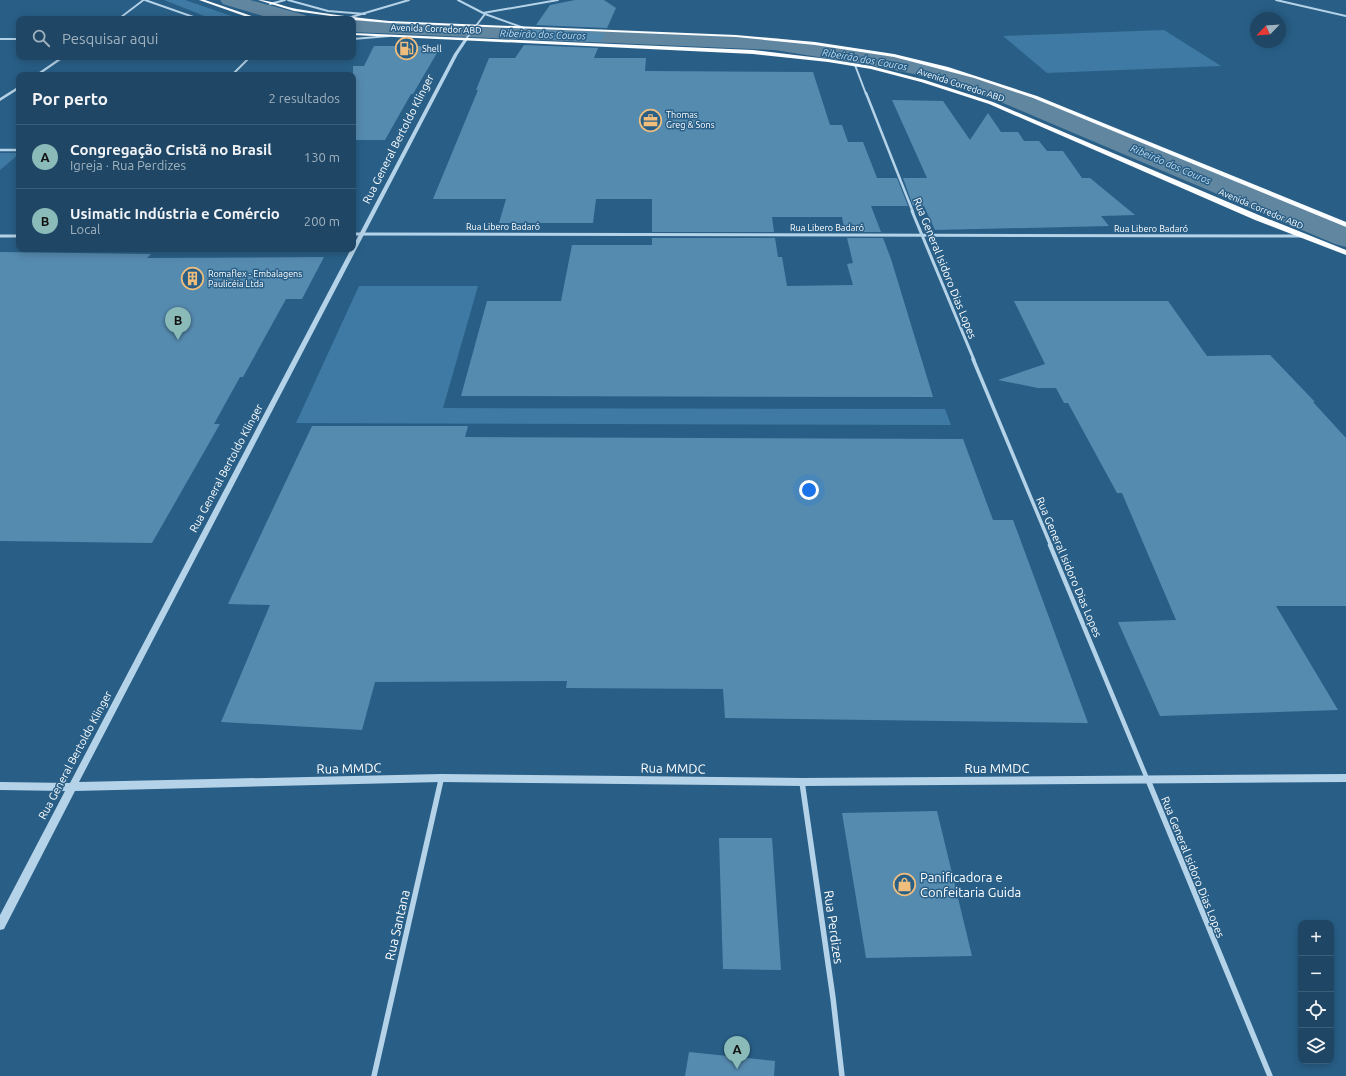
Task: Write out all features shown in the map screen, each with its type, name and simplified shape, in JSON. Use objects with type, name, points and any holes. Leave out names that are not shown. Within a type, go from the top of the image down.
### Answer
[{"type":"highway","points":[[201,0],[249,16]]},
{"type":"highway","name":"Avenida Corredor ABD","points":[[260,0],[294,10],[334,16]]},
{"type":"highway","name":"Avenida Corredor ABD","points":[[356,19],[475,27],[728,36],[786,40],[879,54],[945,68],[990,81],[1074,112],[1255,190],[1346,225]]},
{"type":"highway","name":"Avenida Corredor ABD","points":[[356,34],[754,52],[792,55],[855,65],[941,86],[991,103],[1301,236],[1346,253]]},
{"type":"street","points":[[122,16],[145,0],[190,16]]},
{"type":"street","points":[[270,4],[286,0],[328,11],[365,14]]},
{"type":"street","points":[[356,16],[409,0]]},
{"type":"street","points":[[458,0],[484,13],[524,28]]},
{"type":"street","points":[[484,13],[558,0]]},
{"type":"street","points":[[1276,0],[1346,16]]},
{"type":"street","name":"Rua General Bertoldo Klinger","points":[[356,247],[456,54],[484,13]]},
{"type":"street","points":[[356,39],[389,36]]},
{"type":"street","points":[[0,39],[16,39]]},
{"type":"street","points":[[41,72],[59,60]]},
{"type":"street","points":[[235,72],[247,60]]},
{"type":"street","name":"Rua General Isidoro Dias Lopes","points":[[855,65],[922,235],[1270,1076]]},
{"type":"street","points":[[0,100],[16,89]]},
{"type":"street","points":[[0,150],[16,150]]},
{"type":"street","name":"Rua Libero Badaró","points":[[356,234],[1301,236]]},
{"type":"street","points":[[0,236],[16,236]]},
{"type":"street","name":"Rua General Bertoldo Klinger","points":[[0,925],[71,787],[353,252]]},
{"type":"street","name":"Rua MMDC","points":[[0,786],[71,787],[442,778],[802,782],[1346,778]]},
{"type":"street","name":"Rua Santana","points":[[374,1076],[442,778]]},
{"type":"street","name":"Rua Perdizes","points":[[802,782],[833,998],[842,1076]]},
{"type":"shaded area","points":[[164,0],[185,0],[231,16],[204,16]]},
{"type":"shaded area","points":[[1164,30],[1221,66],[1047,73],[1003,36]]},
{"type":"shaded area","points":[[0,153],[16,153],[16,157],[0,170]]},
{"type":"shaded area","points":[[359,286],[478,286],[443,408],[945,409],[951,425],[296,423]]},
{"type":"building","points":[[575,0],[604,0],[616,8],[607,28],[536,25],[550,5]]},
{"type":"building","points":[[533,30],[605,33],[601,42],[527,39]]},
{"type":"building","points":[[524,45],[598,48],[594,58],[646,58],[645,71],[813,72],[830,125],[842,125],[848,142],[863,142],[877,178],[897,178],[908,206],[871,206],[881,232],[845,232],[842,217],[772,217],[774,232],[652,232],[652,199],[596,199],[593,223],[499,223],[506,199],[433,199],[478,90],[476,90],[489,58],[515,58]]},
{"type":"building","points":[[374,46],[441,46],[413,94],[411,94],[385,140],[356,140],[356,72],[353,72],[353,66],[364,66]]},
{"type":"building","points":[[892,100],[943,101],[970,140],[988,113],[1001,132],[1018,132],[1024,141],[1039,141],[1047,151],[1063,151],[1082,178],[1090,178],[1135,215],[1101,216],[1109,226],[935,230],[924,206],[913,206],[903,178],[927,178]]},
{"type":"building","points":[[652,238],[775,238],[778,257],[782,257],[787,286],[853,285],[847,264],[853,263],[847,238],[883,238],[891,259],[933,397],[461,396],[487,301],[561,301],[572,245],[652,245]]},
{"type":"building","points":[[0,252],[151,254],[147,258],[324,257],[302,299],[286,299],[243,377],[240,377],[214,424],[220,424],[152,543],[0,541]]},
{"type":"building","points":[[1014,301],[1168,301],[1207,356],[1270,355],[1315,402],[1313,402],[1346,438],[1346,606],[1276,606],[1338,710],[1160,716],[1118,622],[1176,620],[1122,493],[1117,493],[1068,403],[1064,403],[1056,388],[1038,388],[998,380],[1045,364]]},
{"type":"building","points":[[312,426],[468,426],[465,437],[963,439],[993,520],[1013,520],[1088,723],[725,718],[723,689],[566,688],[567,681],[375,682],[362,730],[221,722],[270,605],[228,604]]},
{"type":"building","name":"Panificadora e Confeitaria Guida","points":[[937,811],[972,956],[866,958],[842,813]]},
{"type":"building","points":[[719,838],[772,838],[781,970],[723,969]]},
{"type":"building","points":[[689,1052],[775,1061],[774,1076],[685,1076]]},
{"type":"waterway","name":"Ribeirão dos Couros","points":[[230,0],[285,16]]},
{"type":"waterway","name":"Ribeirão dos Couros","points":[[356,26],[775,44],[874,59],[917,68],[962,80],[1005,95],[1346,237]]},
{"type":"place","name":"Shell","points":[[406,49]]},
{"type":"place","name":"Thomas Greg & Sons","points":[[651,120]]},
{"type":"place","name":"Romaflex - Embalagens Paulicéia Ltda","points":[[192,279]]},
{"type":"place","name":"Usimatic Indústria e Comércio","points":[[178,340]]},
{"type":"place","name":"Panificadora e Confeitaria Guida","points":[[904,884]]},
{"type":"place","name":"Congregação Cristã no Brasil","points":[[737,1069]]}]
